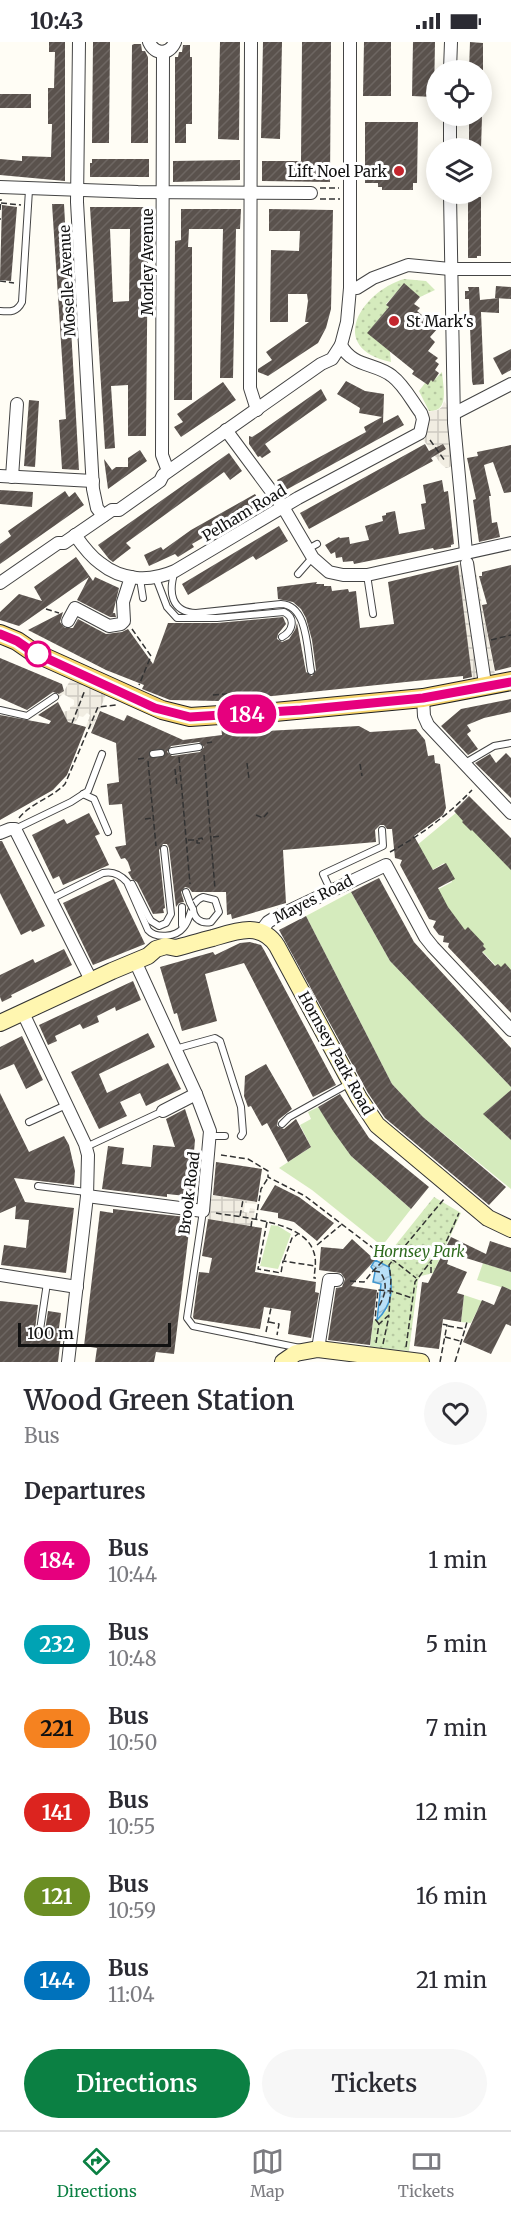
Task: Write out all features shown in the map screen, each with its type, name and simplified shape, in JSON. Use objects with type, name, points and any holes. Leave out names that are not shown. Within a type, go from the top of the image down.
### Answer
[{"type":"main road","points":[[0,634],[17,641],[33,652],[162,710],[190,717],[220,716]]},
{"type":"main road","points":[[0,644],[33,652]]},
{"type":"main road","points":[[264,713],[423,698],[511,681]]},
{"type":"main road","name":"Mayes Road","points":[[0,1023],[142,958],[158,959],[170,955],[176,948],[242,929],[261,931]]},
{"type":"main road","name":"Hornsey Park Road","points":[[261,931],[272,938],[277,946],[377,1125],[488,1218],[511,1229]]},
{"type":"main road","points":[[290,1357],[318,1349],[377,1352],[412,1361]]},
{"type":"street","name":"Moselle Avenue","points":[[79,42],[78,191],[94,499],[107,513]]},
{"type":"street","points":[[149,42],[154,49],[163,52],[171,48],[175,42]]},
{"type":"street","points":[[251,42],[250,388],[257,410]]},
{"type":"street","points":[[0,592],[62,548],[64,543],[75,535],[107,513],[119,510],[160,481],[165,473],[257,410],[337,350],[347,322],[351,287],[350,42]]},
{"type":"street","points":[[450,42],[450,60]]},
{"type":"street","name":"Morley Avenue","points":[[163,52],[162,455],[165,473]]},
{"type":"street","points":[[1,191],[315,193]]},
{"type":"street","points":[[450,204],[454,427],[467,557],[484,677]]},
{"type":"street","points":[[351,287],[357,288],[372,278],[408,265],[450,269],[511,269]]},
{"type":"street","name":"Pelham Road","points":[[75,535],[99,563],[135,578],[156,578],[175,571],[283,507],[417,436],[422,430],[423,419],[395,378],[381,369],[357,361],[337,350]]},
{"type":"street","points":[[455,413],[511,384]]},
{"type":"street","points":[[17,404],[6,477],[93,481]]},
{"type":"street","points":[[226,430],[329,572],[343,575],[367,575],[467,557],[511,543]]},
{"type":"street","points":[[0,583],[58,543],[64,543]]},
{"type":"street","points":[[68,621],[75,609],[109,627],[123,623],[123,602],[135,578]]},
{"type":"street","points":[[423,698],[428,725],[511,813]]},
{"type":"street","points":[[0,833],[15,829],[91,980]]},
{"type":"street","points":[[383,860],[425,937],[511,1030]]},
{"type":"street","name":"Mayes Road","points":[[261,931],[268,922],[276,917],[365,874],[383,860]]},
{"type":"street","name":"Brook Road","points":[[142,958],[175,1049],[210,1131],[206,1211]]},
{"type":"street","points":[[23,1012],[88,1155],[87,1194],[69,1362]]},
{"type":"street","points":[[163,1111],[196,1094]]},
{"type":"street","points":[[87,1194],[206,1211]]},
{"type":"street","points":[[0,1275],[77,1287]]},
{"type":"street","points":[[318,1349],[329,1280],[337,1280]]},
{"type":"lane","points":[[0,311],[12,312],[22,302],[29,190]]},
{"type":"lane","points":[[298,574],[312,550]]},
{"type":"lane","points":[[175,571],[172,593],[177,607],[185,613],[281,604],[287,604],[296,609],[302,622],[311,671]]},
{"type":"lane","points":[[367,575],[373,614]]},
{"type":"lane","points":[[135,578],[143,598]]},
{"type":"lane","points":[[156,578],[167,608],[177,618],[217,618],[284,612],[291,617],[292,622],[287,634],[282,637]]},
{"type":"lane","points":[[0,710],[27,716],[55,697]]},
{"type":"lane","points":[[465,763],[494,746],[511,743]]},
{"type":"lane","points":[[175,752],[202,748]]},
{"type":"lane","points":[[15,829],[88,791],[102,754]]},
{"type":"lane","points":[[90,786],[108,832]]},
{"type":"lane","points":[[83,794],[94,799]]},
{"type":"lane","points":[[331,891],[323,874],[383,846],[382,830]]},
{"type":"lane","points":[[51,899],[103,873],[115,873],[130,880],[151,921],[163,926],[170,920],[171,914],[160,849]]},
{"type":"lane","points":[[115,873],[127,882],[150,933],[160,936],[180,931],[185,925],[193,904],[213,893],[219,912],[211,922],[198,920],[195,917],[191,906],[188,892]]},
{"type":"lane","points":[[180,931],[183,923],[182,907]]},
{"type":"lane","points":[[175,1049],[215,1038],[220,1041],[241,1107],[243,1133],[241,1136]]},
{"type":"lane","points":[[282,1124],[289,1117],[351,1082]]},
{"type":"lane","points":[[29,1122],[66,1104]]},
{"type":"lane","points":[[86,1147],[163,1111]]},
{"type":"lane","points":[[210,1136],[225,1136]]},
{"type":"lane","points":[[38,1186],[87,1194]]},
{"type":"lane","name":"Brook Road","points":[[206,1211],[187,1318],[193,1326],[298,1346],[300,1349],[290,1357]]},
{"type":"lane","points":[[40,1330],[47,1282]]},
{"type":"path","points":[[315,193],[339,188]]},
{"type":"path","points":[[0,210],[1,191]]},
{"type":"path","points":[[315,193],[339,199]]},
{"type":"path","points":[[1,203],[28,205]]},
{"type":"path","points":[[426,433],[443,460],[447,462]]},
{"type":"path","points":[[123,623],[129,625],[151,656],[137,689]]},
{"type":"path","points":[[489,640],[511,635]]},
{"type":"path","points":[[72,723],[86,690]]},
{"type":"path","points":[[213,695],[227,694]]},
{"type":"path","points":[[15,829],[16,821],[27,808],[56,792],[65,784],[98,706],[121,705]]},
{"type":"path","points":[[212,742],[202,748],[212,837],[213,893]]},
{"type":"path","points":[[77,748],[81,749]]},
{"type":"path","points":[[175,752],[187,841],[188,892]]},
{"type":"path","points":[[138,759],[148,758],[154,818],[160,849]]},
{"type":"path","points":[[72,759],[76,761]]},
{"type":"path","points":[[247,764],[249,779]]},
{"type":"path","points":[[360,764],[362,776]]},
{"type":"path","points":[[175,769],[177,786]]},
{"type":"path","points":[[383,860],[452,810],[481,781]]},
{"type":"path","points":[[41,796],[43,800]]},
{"type":"path","points":[[256,814],[263,818],[269,811]]},
{"type":"path","points":[[145,819],[154,818]]},
{"type":"path","points":[[212,837],[221,836]]},
{"type":"path","points":[[187,841],[197,840],[197,843],[203,843],[202,838],[198,838]]},
{"type":"path","points":[[214,1154],[248,1159],[268,1171],[268,1177],[261,1189],[256,1220]]},
{"type":"path","points":[[268,1177],[305,1196],[386,1258],[388,1257],[417,1278]]},
{"type":"path","points":[[412,1361],[413,1298],[417,1278],[447,1240],[458,1194]]},
{"type":"path","points":[[377,1352],[389,1315],[391,1291],[389,1266],[458,1194]]},
{"type":"path","points":[[240,1217],[243,1200]]},
{"type":"path","points":[[206,1211],[279,1223],[298,1234],[313,1248],[316,1266],[314,1278]]},
{"type":"path","points":[[251,1227],[252,1219]]},
{"type":"path","points":[[267,1221],[258,1269],[281,1273],[292,1238],[298,1234]]},
{"type":"path","points":[[317,1245],[342,1224]]},
{"type":"path","points":[[337,1280],[364,1282],[386,1258]]},
{"type":"path","points":[[431,1260],[431,1273]]},
{"type":"path","points":[[284,1261],[316,1266]]},
{"type":"path","points":[[373,1270],[382,1274],[385,1279],[385,1291],[378,1308]]},
{"type":"path","points":[[380,1324],[375,1318],[378,1290],[391,1291],[413,1298]]},
{"type":"path","points":[[266,1333],[271,1308]]},
{"type":"path","points":[[377,1352],[378,1330],[380,1324],[389,1315]]},
{"type":"path","points":[[268,1322],[279,1324],[278,1335]]},
{"type":"path","points":[[455,1362],[467,1322]]},
{"type":"path","points":[[442,1324],[465,1329]]},
{"type":"path","points":[[440,1362],[447,1325]]},
{"type":"path","points":[[40,1330],[62,1333]]},
{"type":"path","points":[[378,1330],[386,1330]]},
{"type":"path","points":[[445,1337],[461,1341]]},
{"type":"green space","points":[[404,279],[426,281],[435,290],[420,297],[404,284],[386,304],[389,307],[368,333],[386,348],[389,344],[391,362],[371,355],[360,345],[355,333],[357,320],[364,307],[375,295]]},
{"type":"green space","points":[[442,372],[443,403],[436,410],[429,411],[419,391],[425,383],[433,381]]},
{"type":"green space","points":[[457,812],[511,867],[511,982],[454,921],[437,890],[452,882],[444,863],[429,872],[416,846]]},
{"type":"green space","points":[[351,892],[390,961],[511,1087],[511,1090],[484,1114],[511,1140],[511,1189],[423,1117],[392,1084],[306,916]]},
{"type":"green space","points":[[318,1107],[351,1156],[411,1209],[382,1246],[312,1190],[279,1168],[311,1147],[300,1125],[311,1119],[308,1112]]},
{"type":"green space","name":"Hornsey Park","points":[[434,1197],[461,1213],[433,1273],[421,1276],[418,1280],[409,1351],[370,1347],[373,1321],[387,1310],[389,1267],[379,1261],[390,1252]]},
{"type":"green space","points":[[271,1225],[278,1226],[291,1234],[278,1269],[260,1266]]},
{"type":"green space","points":[[483,1263],[511,1272],[511,1290],[477,1280]]},
{"type":"green space","points":[[464,1295],[482,1301],[471,1323],[461,1322]]},
{"type":"shaded area","points":[[444,401],[449,408],[454,463],[446,468],[422,438],[427,428],[427,412],[438,410]]},
{"type":"shaded area","points":[[474,561],[496,680],[473,684],[458,565]]},
{"type":"shaded area","points":[[71,679],[107,692],[92,729],[86,727],[90,715],[87,713],[83,717],[79,716],[75,723],[68,722],[63,712],[70,710],[70,707],[74,705],[74,700],[63,694],[56,700],[54,696],[64,691]]},
{"type":"shaded area","points":[[211,1195],[257,1202],[256,1204],[245,1203],[244,1212],[249,1213],[250,1208],[255,1209],[252,1227],[207,1220]]},
{"type":"water","points":[[375,1260],[389,1267],[391,1282],[389,1302],[377,1320],[381,1284],[373,1282],[375,1272],[371,1267]]},
{"type":"building","points":[[49,42],[65,42],[65,181],[0,175],[0,159],[22,161],[22,156],[51,157],[52,124],[48,124],[48,88],[54,88],[55,52],[49,52]]},
{"type":"building","points":[[93,42],[110,42],[109,143],[92,143]]},
{"type":"building","points":[[220,42],[240,42],[239,140],[218,139]]},
{"type":"building","points":[[263,42],[282,42],[280,139],[261,138]]},
{"type":"building","points":[[302,42],[331,42],[330,182],[262,181],[262,161],[301,161]]},
{"type":"building","points":[[364,42],[391,42],[391,96],[363,96]]},
{"type":"building","points":[[413,42],[435,42],[435,60],[426,60],[426,97],[412,96]]},
{"type":"building","points":[[470,42],[483,43],[483,60],[469,60]]},
{"type":"building","points":[[141,44],[142,51],[145,51],[148,57],[148,143],[131,143],[132,45]]},
{"type":"building","points":[[183,45],[190,45],[190,57],[192,57],[192,124],[186,124],[186,143],[175,143],[175,57],[182,52]]},
{"type":"building","points":[[0,94],[31,94],[31,108],[0,108]]},
{"type":"building","points":[[365,122],[418,122],[417,183],[413,183],[413,190],[382,190],[382,187],[378,187],[378,183],[365,183]]},
{"type":"building","points":[[469,126],[482,126],[481,138],[469,138]]},
{"type":"building","points":[[92,159],[149,159],[149,177],[90,177]]},
{"type":"building","points":[[240,160],[240,180],[173,182],[173,161]]},
{"type":"building","points":[[52,204],[64,204],[79,470],[62,469],[59,420],[66,419]]},
{"type":"building","points":[[468,204],[481,204],[481,256],[468,258]]},
{"type":"building","points":[[2,205],[17,207],[11,281],[0,280]]},
{"type":"building","points":[[90,207],[150,207],[146,436],[128,436],[128,385],[111,386],[115,448],[105,449]],"holes":[[[110,229],[130,229],[129,301],[113,302]]]},
{"type":"building","points":[[181,209],[241,209],[240,229],[236,229],[233,378],[220,378],[223,229],[189,229],[188,247],[192,247],[192,400],[174,400],[175,241],[181,240]]},
{"type":"building","points":[[269,209],[333,210],[331,309],[326,328],[318,343],[268,376],[258,372],[258,369],[272,360],[266,352],[309,322],[305,322],[307,294],[288,294],[288,322],[270,322],[271,250],[299,251],[300,231],[269,231]]},
{"type":"building","points":[[404,283],[420,297],[414,304],[420,308],[417,311],[438,328],[430,337],[435,342],[428,351],[438,358],[435,361],[439,364],[435,370],[439,373],[428,385],[412,374],[414,371],[367,333],[389,307],[386,305]]},
{"type":"building","points":[[496,286],[511,287],[511,299],[495,298]]},
{"type":"building","points":[[468,287],[479,287],[480,300],[499,298],[499,313],[481,312],[484,384],[473,385],[472,381],[469,299],[465,299],[465,291],[469,291]]},
{"type":"building","points":[[511,349],[511,370],[502,375],[493,358]]},
{"type":"building","points":[[346,381],[365,391],[384,394],[383,423],[398,415],[404,425],[284,491],[277,480],[366,432],[364,427],[382,417],[359,413],[360,408],[337,394]]},
{"type":"building","points":[[223,382],[236,400],[181,437],[174,427],[183,422],[177,414]]},
{"type":"building","points":[[321,389],[327,400],[265,444],[271,452],[262,458],[258,457],[249,444],[249,436],[252,437],[260,432]]},
{"type":"building","points":[[29,400],[39,401],[35,467],[24,466]]},
{"type":"building","points":[[425,444],[429,451],[443,444],[446,449],[431,458],[433,461],[309,529],[300,513]]},
{"type":"building","points":[[511,445],[511,492],[504,493],[493,462],[484,465],[491,496],[489,496],[492,523],[497,522],[500,537],[479,542],[473,500],[476,499],[467,458],[478,456],[477,452]]},
{"type":"building","points":[[140,450],[147,461],[108,489],[104,459],[112,470],[116,467],[128,467],[128,458]]},
{"type":"building","points":[[229,453],[242,471],[230,480],[224,472],[126,543],[131,548],[113,562],[109,559],[98,545]]},
{"type":"building","points":[[442,480],[444,492],[448,491],[454,544],[451,547],[434,550],[433,548],[354,564],[353,561],[343,562],[342,557],[336,558],[335,552],[331,554],[325,545],[339,537],[349,537],[350,544],[369,540],[365,526],[383,521],[382,516],[395,511],[399,534],[425,529],[421,504],[426,503],[423,485]]},
{"type":"building","points":[[0,490],[33,492],[32,507],[0,504]]},
{"type":"building","points":[[65,491],[69,497],[75,492],[84,505],[0,564],[0,544],[11,536],[8,531]]},
{"type":"building","points":[[255,494],[261,504],[192,544],[194,547],[178,557],[175,554],[149,566],[144,555],[161,547],[163,550],[191,530]]},
{"type":"building","points":[[279,526],[288,541],[256,560],[253,556],[188,595],[182,584]]},
{"type":"building","points":[[76,557],[93,581],[95,577],[119,588],[113,613],[116,617],[110,617],[77,600],[89,577],[19,626],[0,620],[0,612],[19,594],[42,601],[34,587]]},
{"type":"building","points":[[458,565],[472,677],[463,679],[463,676],[263,697],[263,702],[254,708],[253,715],[259,723],[265,724],[266,731],[359,726],[370,732],[416,729],[425,740],[428,756],[434,755],[435,763],[440,764],[446,808],[443,815],[414,836],[433,870],[446,863],[455,879],[438,888],[448,907],[465,930],[468,927],[484,944],[486,949],[482,952],[495,966],[498,964],[501,967],[505,963],[511,970],[511,1013],[448,947],[449,943],[443,942],[444,936],[439,935],[433,927],[436,921],[429,919],[400,865],[402,860],[395,858],[392,829],[387,829],[384,825],[380,825],[375,830],[376,842],[283,850],[286,903],[232,919],[231,914],[227,915],[226,892],[192,892],[185,887],[181,892],[184,902],[179,903],[176,907],[169,848],[167,844],[163,844],[159,850],[165,908],[164,913],[153,914],[137,882],[128,872],[131,871],[128,862],[125,858],[121,859],[115,847],[126,845],[122,804],[109,805],[107,784],[119,782],[116,743],[91,733],[100,711],[124,721],[127,715],[183,740],[222,735],[221,726],[230,719],[230,709],[219,704],[219,701],[170,700],[142,689],[144,685],[106,670],[28,630],[63,612],[60,622],[65,628],[73,628],[78,619],[106,634],[128,629],[153,664],[168,623],[217,623],[283,617],[286,624],[277,639],[282,642],[289,639],[297,623],[306,672],[312,676],[316,670],[306,618],[293,602],[278,599],[277,587],[317,582],[316,584],[331,586],[332,591],[348,589],[349,592],[356,591],[360,628],[394,624],[388,582]],"holes":[[[199,742],[204,747],[200,752],[172,756],[167,752],[171,746]]]},
{"type":"building","points":[[511,565],[511,667],[495,671],[482,605],[487,604],[479,576],[482,576],[482,572]]},
{"type":"building","points":[[0,658],[62,684],[64,691],[59,694],[53,692],[27,710],[0,698]]},
{"type":"building","points":[[511,699],[511,712],[484,718],[467,725],[471,731],[467,734],[478,749],[468,755],[441,726],[461,709]]},
{"type":"building","points":[[58,702],[68,722],[86,727],[67,775],[53,790],[0,820],[0,715],[49,724],[51,721],[38,715]]},
{"type":"building","points":[[506,753],[511,758],[511,798],[475,763],[490,754],[496,763]]},
{"type":"building","points":[[469,796],[511,838],[511,870],[462,822],[454,811]]},
{"type":"building","points":[[89,813],[100,834],[95,836],[109,865],[63,885],[59,876],[53,879],[32,835],[64,819],[67,824]]},
{"type":"building","points":[[0,841],[45,926],[32,932],[31,930],[21,935],[0,893]]},
{"type":"building","points":[[379,878],[414,942],[511,1048],[511,1087],[390,961],[351,892]]},
{"type":"building","points":[[114,879],[145,944],[93,965],[63,903]]},
{"type":"building","points":[[306,916],[392,1084],[423,1117],[506,1187],[489,1205],[385,1118],[368,1093],[279,930]]},
{"type":"building","points":[[250,942],[261,945],[336,1085],[313,1097],[244,963],[205,974],[217,1021],[182,1031],[177,1013],[174,1014],[160,967],[213,952],[215,955],[240,943]]},
{"type":"building","points":[[64,949],[72,965],[11,995],[12,997],[2,1002],[0,975],[33,959],[35,963]]},
{"type":"building","points":[[133,981],[141,1000],[116,1011],[115,1007],[97,1016],[99,1022],[83,1029],[80,1024],[55,1036],[57,1041],[48,1045],[39,1025]]},
{"type":"building","points":[[148,1033],[155,1047],[99,1074],[107,1093],[168,1063],[181,1089],[146,1106],[140,1093],[120,1102],[127,1116],[99,1129],[71,1072]]},
{"type":"building","points":[[22,1036],[43,1080],[26,1089],[14,1064],[0,1070],[0,1047]]},
{"type":"building","points":[[266,1064],[292,1109],[278,1120],[277,1126],[284,1129],[296,1119],[311,1147],[288,1162],[267,1123],[262,1126],[251,1106],[248,1107],[244,1096],[245,1076]]},
{"type":"building","points":[[511,1090],[511,1140],[483,1114]]},
{"type":"building","points":[[0,1093],[29,1152],[64,1136],[69,1145],[75,1171],[74,1185],[14,1178],[25,1202],[74,1208],[66,1273],[1,1265],[4,1245],[26,1248],[29,1220],[15,1219],[16,1206],[0,1213]]},
{"type":"building","points":[[340,1094],[369,1138],[429,1187],[411,1209],[351,1156],[318,1107]]},
{"type":"building","points":[[185,1109],[195,1140],[191,1186],[197,1186],[196,1197],[167,1194],[167,1197],[102,1189],[108,1146],[124,1148],[122,1164],[151,1167],[153,1145],[175,1147],[166,1119]]},
{"type":"building","points":[[216,1162],[262,1169],[257,1202],[213,1195]]},
{"type":"building","points":[[275,1185],[299,1197],[334,1223],[317,1241],[294,1222],[278,1218],[278,1213],[260,1210]]},
{"type":"building","points":[[113,1209],[186,1217],[186,1223],[190,1223],[174,1354],[156,1352],[154,1362],[95,1362],[97,1348],[84,1346],[100,1211],[113,1213]]},
{"type":"building","points":[[208,1219],[262,1228],[255,1272],[316,1282],[315,1292],[319,1293],[311,1338],[288,1334],[291,1311],[264,1307],[260,1329],[194,1319],[199,1272],[209,1273],[212,1258],[202,1256]]},
{"type":"building","points":[[451,1237],[486,1254],[490,1241],[511,1248],[511,1272],[450,1253],[447,1264],[467,1272],[457,1293],[464,1295],[461,1322],[443,1319],[439,1349],[414,1346],[422,1282],[428,1283]]},
{"type":"building","points":[[352,1239],[375,1260],[351,1286],[377,1290],[370,1345],[328,1340],[336,1288],[342,1287],[345,1279],[341,1273],[319,1270],[321,1247],[343,1249]]},
{"type":"building","points":[[502,1286],[511,1290],[511,1326],[506,1324],[491,1354],[463,1342],[482,1300],[494,1305]]},
{"type":"building","points":[[0,1301],[38,1305],[35,1330],[39,1335],[45,1331],[48,1311],[61,1313],[58,1362],[0,1362]]},
{"type":"tunnel","points":[[220,715],[264,713]]},
{"type":"bus line","name":"184","points":[[0,634],[17,641],[33,652],[155,708],[190,717],[301,710],[423,698],[511,682]]},
{"type":"place","name":"Lift Noel Park","points":[[399,171]]},
{"type":"place","name":"St Mark's","points":[[394,321]]}]
